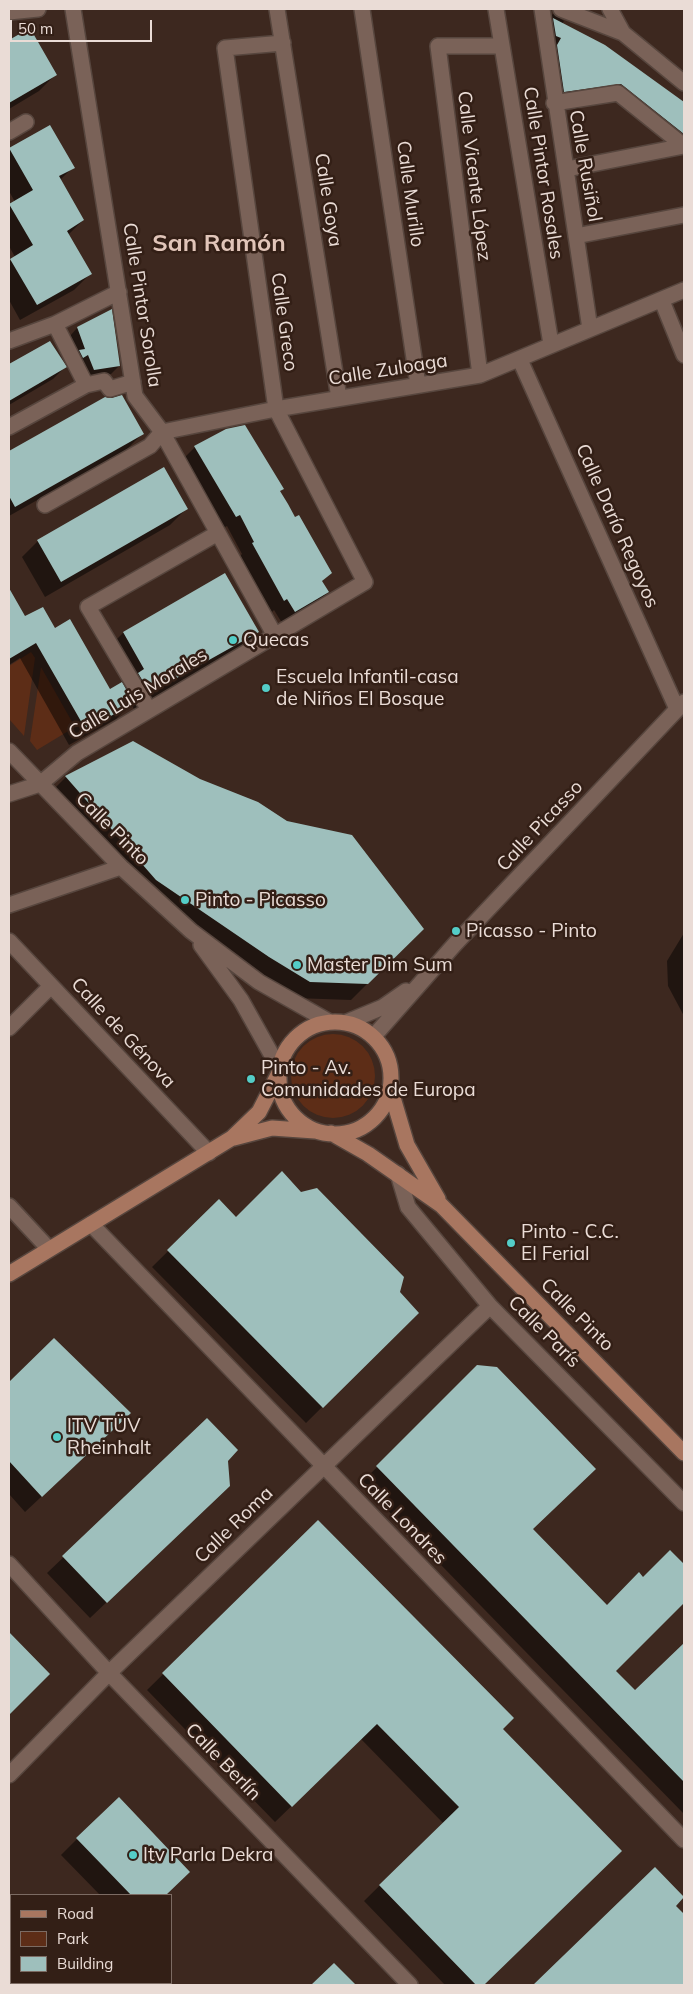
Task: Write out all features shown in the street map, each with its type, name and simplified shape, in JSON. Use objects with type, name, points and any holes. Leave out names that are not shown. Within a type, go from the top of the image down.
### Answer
[{"type":"main road","points":[[9,1274],[232,1138],[259,1112],[279,1070],[285,1051],[296,1036],[311,1026],[328,1021],[348,1022],[374,1036],[386,1052],[392,1071],[391,1091],[384,1108],[371,1122],[355,1131],[325,1133],[272,1128],[232,1138]]},
{"type":"main road","points":[[279,1070],[283,1100],[292,1114],[304,1125],[325,1133]]},
{"type":"main road","name":"Calle Pinto","points":[[391,1091],[407,1145],[442,1205]]},
{"type":"main road","name":"Calle Pinto","points":[[325,1133],[398,1174],[442,1205],[684,1453]]},
{"type":"street","points":[[9,12],[38,9]]},
{"type":"street","name":"Calle Pintor Sorolla","points":[[73,9],[135,396],[162,432],[274,634]]},
{"type":"street","name":"Calle Goya","points":[[277,9],[339,398]]},
{"type":"street","name":"Calle Murillo","points":[[362,9],[418,385]]},
{"type":"street","name":"Calle Pintor Rosales","points":[[496,9],[550,344]]},
{"type":"street","name":"Calle Rusiñol","points":[[542,9],[554,103],[567,169],[590,329]]},
{"type":"street","points":[[561,9],[623,33],[684,83]]},
{"type":"street","points":[[610,9],[623,33]]},
{"type":"street","name":"Calle Greco","points":[[283,43],[225,48],[276,409],[364,582]]},
{"type":"street","name":"Calle Vicente López","points":[[480,375],[438,46],[502,46]]},
{"type":"street","points":[[554,103],[618,93],[684,146]]},
{"type":"street","points":[[9,132],[26,122]]},
{"type":"street","points":[[567,169],[684,146]]},
{"type":"street","points":[[576,236],[684,215]]},
{"type":"street","name":"Calle Zuloaga","points":[[162,432],[276,409],[480,375],[520,360],[550,344],[662,301],[684,290]]},
{"type":"street","points":[[9,341],[55,324],[119,292]]},
{"type":"street","points":[[662,301],[684,355]]},
{"type":"street","points":[[55,324],[86,385]]},
{"type":"street","name":"Calle Darío Regoyos","points":[[520,360],[681,705]]},
{"type":"street","points":[[9,427],[86,385],[104,382],[110,389],[133,382]]},
{"type":"street","points":[[45,505],[150,446],[162,432]]},
{"type":"street","points":[[149,710],[88,607],[218,533]]},
{"type":"street","name":"Calle Luis Morales","points":[[40,784],[77,753],[364,582]]},
{"type":"street","name":"Calle Picasso","points":[[374,1036],[425,978],[681,705]]},
{"type":"street","name":"Calle Pinto","points":[[9,750],[121,867],[191,931],[259,982],[328,1021]]},
{"type":"street","points":[[9,794],[40,784]]},
{"type":"street","points":[[9,905],[121,867]]},
{"type":"street","name":"Calle Pinto","points":[[191,931],[241,1000],[279,1070]]},
{"type":"street","name":"Calle de Génova","points":[[9,941],[209,1153]]},
{"type":"street","name":"Calle Picasso","points":[[348,1022],[383,1007],[425,978]]},
{"type":"street","points":[[9,1028],[51,986]]},
{"type":"street","name":"Calle París","points":[[398,1174],[408,1207],[490,1306],[684,1503]]},
{"type":"street","points":[[9,1206],[49,1249]]},
{"type":"street","name":"Calle Londres","points":[[92,1224],[684,1840]]},
{"type":"street","name":"Calle Roma","points":[[9,1775],[109,1673],[490,1306]]},
{"type":"street","name":"Calle Berlín","points":[[9,1564],[109,1673],[410,1985]]},
{"type":"green space","points":[[31,652],[35,658],[24,736],[9,719],[9,666]]},
{"type":"green space","points":[[41,667],[75,727],[37,750],[30,741]]},
{"type":"green space","points":[[325,1034],[341,1034],[357,1041],[368,1052],[375,1068],[372,1092],[363,1106],[357,1111],[341,1118],[325,1118],[309,1111],[298,1100],[291,1084],[291,1068],[298,1052],[309,1041]]},
{"type":"building","points":[[553,18],[605,45],[684,102],[684,134],[621,84],[564,92],[557,45],[561,38],[556,36]]},
{"type":"building","points":[[30,28],[57,75],[9,103],[9,40]]},
{"type":"building","points":[[50,125],[75,168],[59,176],[84,220],[67,231],[92,274],[37,305],[10,259],[33,245],[9,204],[33,190],[9,148]]},
{"type":"building","points":[[112,309],[120,366],[94,370],[88,355],[83,358],[79,350],[85,349],[77,327]]},
{"type":"building","points":[[50,341],[67,367],[9,401],[9,364]]},
{"type":"building","points":[[122,395],[144,434],[15,507],[9,496],[9,451],[105,397],[112,398]]},
{"type":"building","points":[[245,425],[284,489],[280,491],[295,517],[299,515],[332,573],[322,581],[329,592],[295,612],[287,599],[284,601],[252,543],[254,542],[240,515],[236,517],[194,446],[226,429]]},
{"type":"building","points":[[164,467],[188,509],[61,582],[37,540]]},
{"type":"building","points":[[225,573],[259,632],[150,693],[138,673],[144,669],[123,632]]},
{"type":"building","points":[[9,588],[25,616],[43,607],[55,628],[70,619],[110,689],[122,682],[134,703],[86,730],[36,643],[9,659]]},
{"type":"building","points":[[133,741],[200,779],[258,802],[287,821],[352,835],[424,929],[368,984],[310,982],[269,957],[156,880],[65,776]]},
{"type":"building","points":[[282,1171],[301,1192],[317,1188],[404,1277],[400,1292],[419,1313],[323,1408],[167,1250],[219,1199],[236,1217]]},
{"type":"building","name":"ITV TÜV Rheinhalt","points":[[54,1338],[131,1413],[42,1497],[9,1461],[9,1382]]},
{"type":"building","points":[[477,1365],[497,1367],[596,1469],[533,1529],[607,1605],[639,1572],[643,1577],[670,1550],[684,1564],[684,1603],[616,1671],[635,1690],[684,1643],[684,1782],[376,1466]]},
{"type":"building","points":[[207,1418],[238,1450],[228,1461],[230,1486],[107,1603],[62,1556]]},
{"type":"building","points":[[318,1520],[514,1718],[503,1729],[622,1851],[484,1985],[476,1985],[379,1885],[459,1807],[377,1724],[292,1807],[162,1673]]},
{"type":"building","points":[[9,1632],[50,1674],[9,1715]]},
{"type":"building","name":"Itv Parla Dekra","points":[[119,1797],[190,1872],[167,1894],[130,1894],[76,1838]]},
{"type":"building","points":[[655,1867],[684,1897],[676,1906],[684,1914],[684,1985],[533,1985]]},
{"type":"building","points":[[334,1963],[356,1985],[311,1985]]},
{"type":"place","name":"Quecas","points":[[233,640]]},
{"type":"place","name":"Escuela Infantil-casa de Niños El Bosque","points":[[266,688]]},
{"type":"place","name":"Pinto - Picasso","points":[[185,900]]},
{"type":"place","name":"Picasso - Pinto","points":[[456,931]]},
{"type":"place","name":"Master Dim Sum","points":[[297,965]]},
{"type":"place","name":"Pinto - Av. Comunidades de Europa","points":[[251,1079]]},
{"type":"place","name":"Pinto - C.C. El Ferial","points":[[511,1243]]},
{"type":"place","name":"ITV TÜV Rheinhalt","points":[[57,1437]]},
{"type":"place","name":"Itv Parla Dekra","points":[[133,1855]]},
{"type":"district","name":"San Ramón","points":[[219,244]]}]
